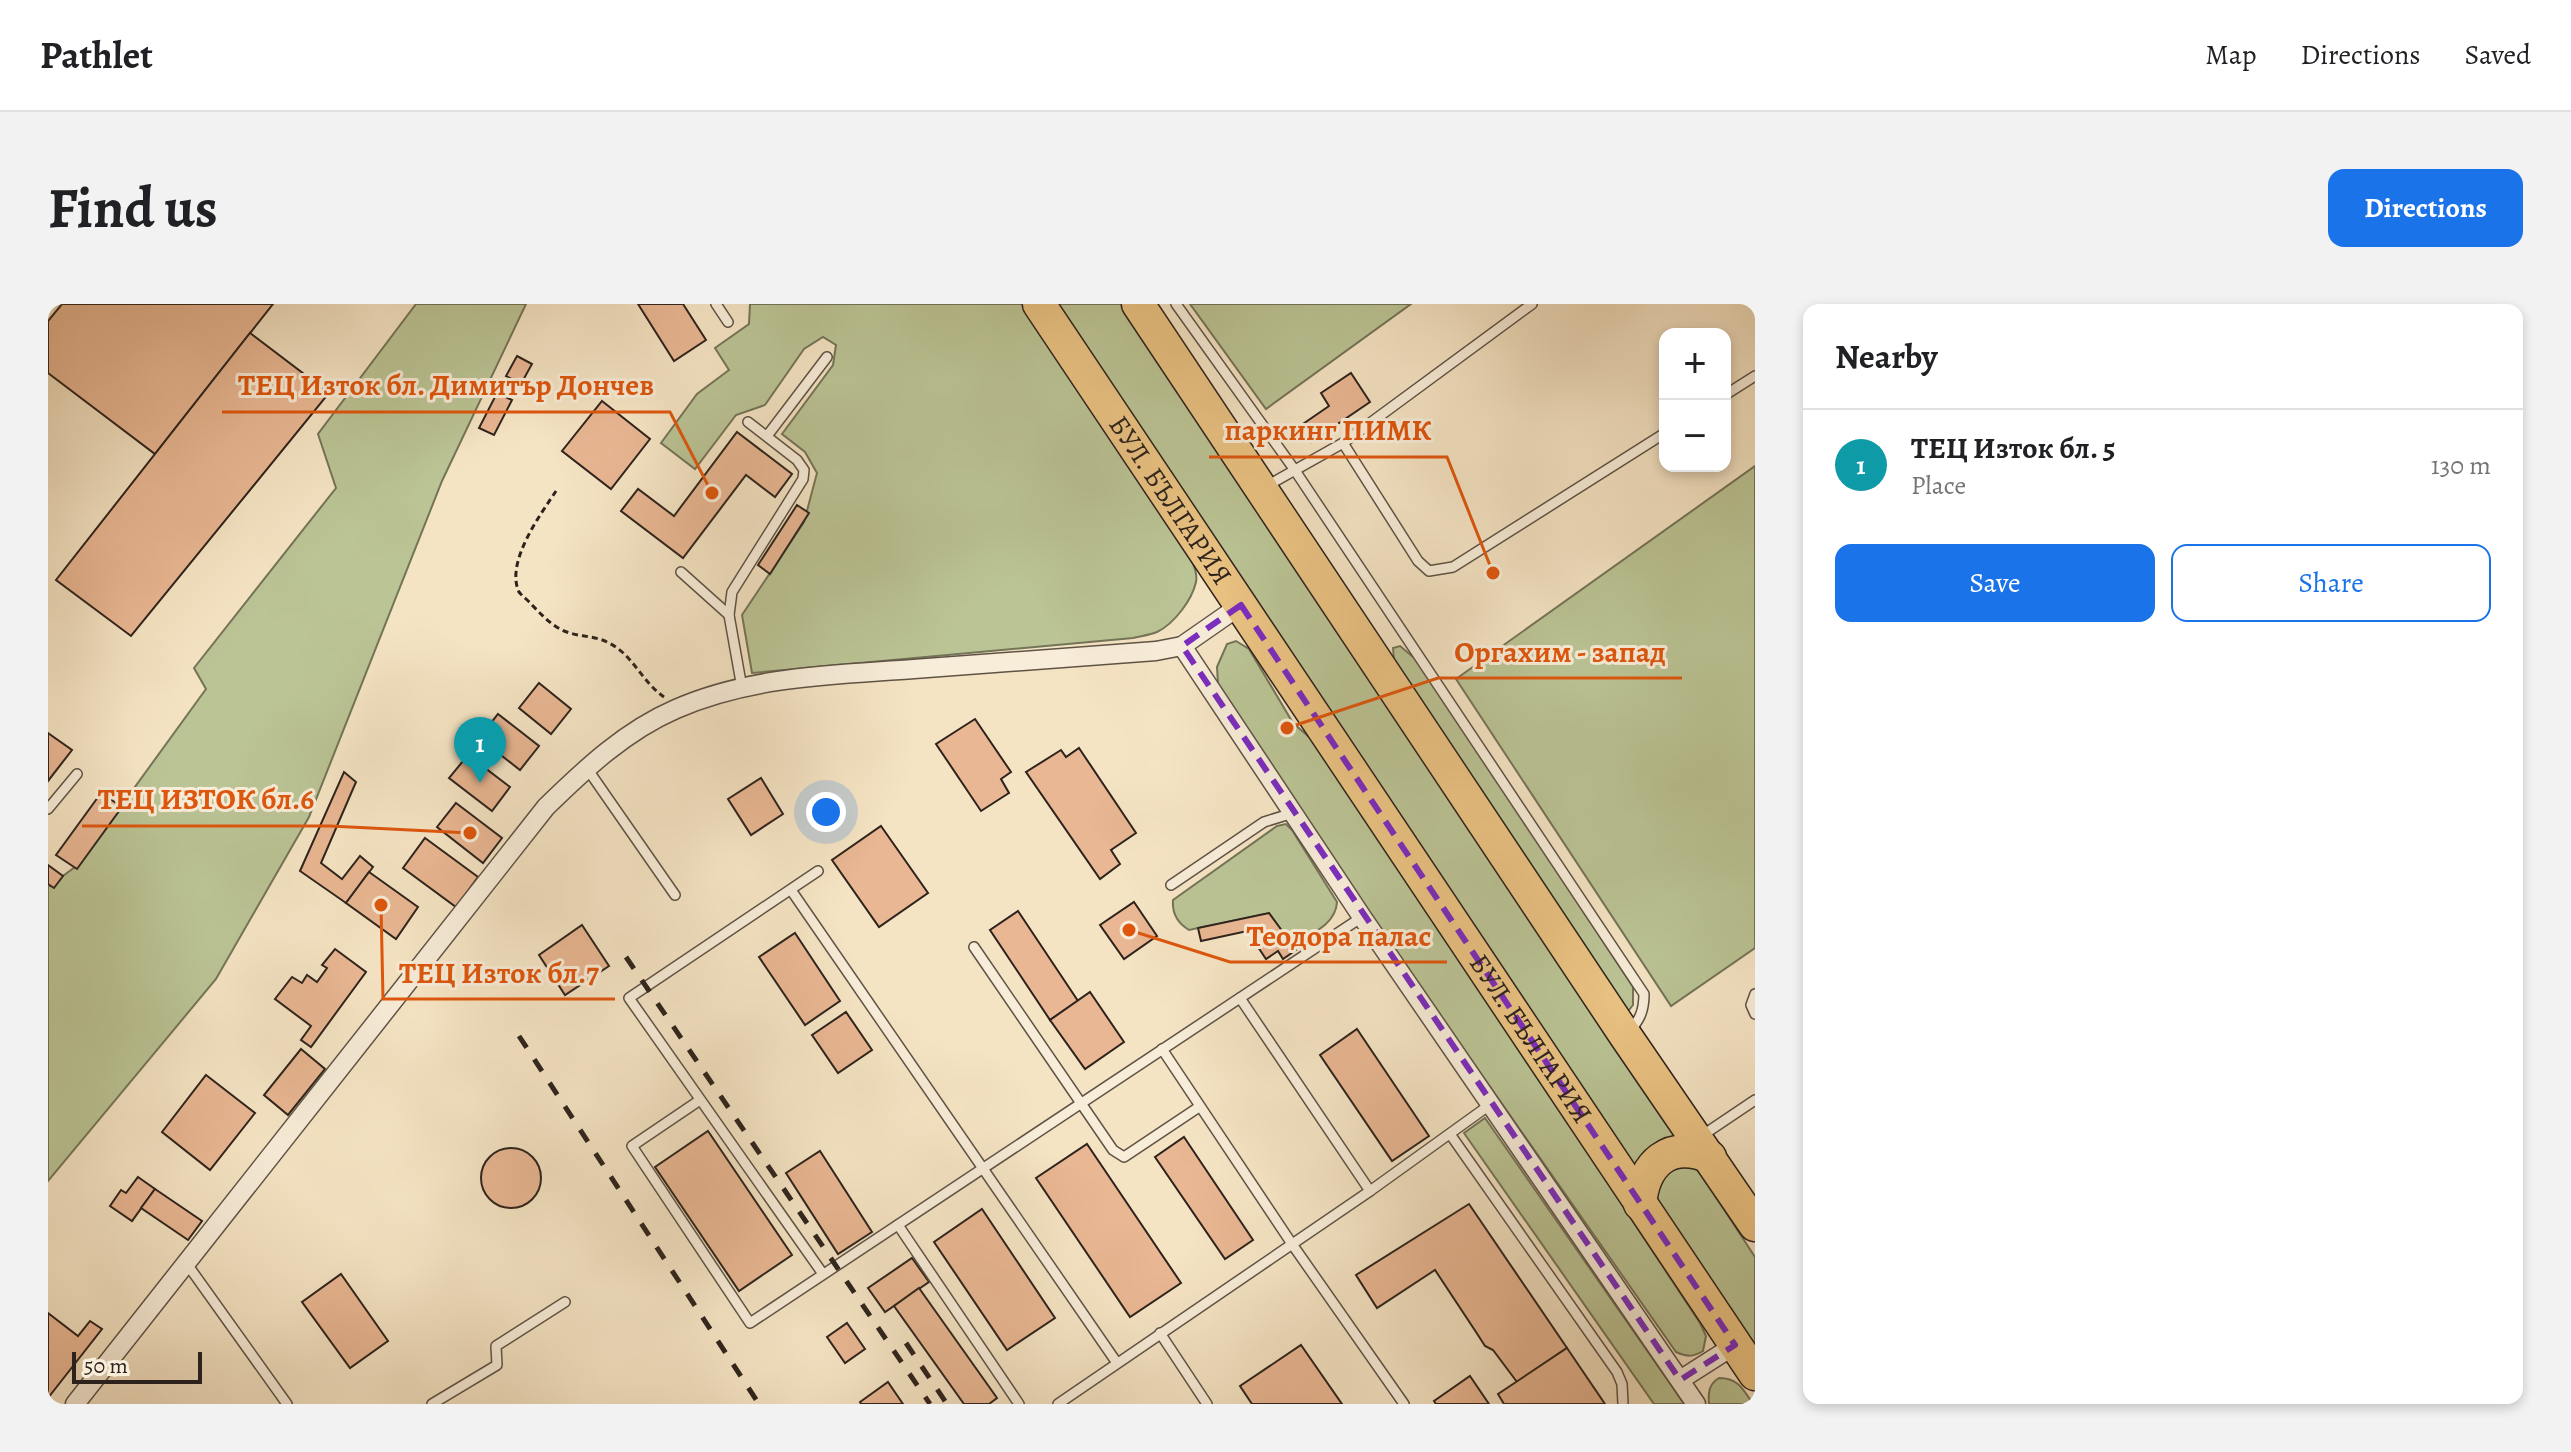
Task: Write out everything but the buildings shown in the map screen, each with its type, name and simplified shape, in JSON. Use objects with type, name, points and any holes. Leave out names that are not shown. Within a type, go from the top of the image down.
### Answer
[{"type":"highway","name":"БУЛ. БЪЛГАРИЯ","points":[[1039,304],[1755,1374]]},
{"type":"highway","points":[[1138,304],[1755,1225]]},
{"type":"highway","points":[[1640,1204],[1642,1183],[1649,1170],[1660,1160],[1687,1150],[1704,1148]]},
{"type":"street","points":[[75,1404],[546,807],[586,767],[639,729],[674,710],[710,696],[774,681],[1156,651],[1182,646],[1241,605]]},
{"type":"street","points":[[1182,646],[1362,917],[1696,1404]]},
{"type":"street","points":[[1680,1380],[1735,1345]]},
{"type":"lane","points":[[716,304],[728,322]]},
{"type":"lane","points":[[1176,304],[1294,469],[1644,994],[1644,1009],[1637,1024],[1625,1035]]},
{"type":"lane","points":[[1261,489],[1343,443],[1532,304]]},
{"type":"lane","points":[[767,436],[827,357]]},
{"type":"lane","points":[[1731,391],[1755,376]]},
{"type":"lane","points":[[742,688],[729,615],[732,592],[803,479],[804,470],[797,460],[748,422]]},
{"type":"lane","points":[[1343,443],[1418,561],[1429,571],[1453,567],[1659,437]]},
{"type":"lane","points":[[681,572],[729,615]]},
{"type":"lane","points":[[586,767],[675,895]]},
{"type":"lane","points":[[48,809],[77,774]]},
{"type":"lane","points":[[1171,885],[1264,822],[1293,813]]},
{"type":"lane","points":[[818,871],[629,998],[823,1274]]},
{"type":"lane","points":[[791,890],[1117,1363]]},
{"type":"lane","points":[[700,1100],[632,1146],[750,1323],[1362,917]]},
{"type":"lane","points":[[974,947],[1113,1150],[1124,1157],[1199,1107]]},
{"type":"lane","points":[[1755,994],[1751,1005],[1755,1014]]},
{"type":"lane","points":[[1240,998],[1370,1191]]},
{"type":"lane","points":[[1162,1049],[1292,1244],[1404,1404]]},
{"type":"lane","points":[[1704,1148],[1755,1100]]},
{"type":"lane","points":[[1058,1404],[1370,1191],[1491,1104]]},
{"type":"lane","points":[[1450,1134],[1617,1372],[1622,1384],[1623,1404]]},
{"type":"lane","points":[[898,1225],[1019,1404]]},
{"type":"lane","points":[[186,1262],[287,1404]]},
{"type":"lane","points":[[432,1404],[497,1365],[496,1346],[565,1302]]},
{"type":"lane","points":[[1160,1333],[1207,1404]]},
{"type":"path","points":[[556,491],[520,550],[519,591],[545,619],[563,631],[607,642],[624,652],[650,687],[665,698],[674,710]]},
{"type":"highlighted area","points":[[1241,605],[1735,1345],[1680,1380],[1182,646]]},
{"type":"green space","points":[[416,304],[526,304],[442,481],[309,817],[216,979],[48,1181],[48,887],[79,864],[206,689],[194,668],[336,488],[318,434]]},
{"type":"green space","points":[[750,304],[1024,304],[1188,552],[1196,578],[1186,604],[1163,628],[1133,638],[752,673],[742,615],[804,522],[817,473],[805,452],[782,434],[833,365],[836,345],[823,337],[804,349],[765,405],[736,415],[695,469],[661,443],[697,394],[729,370],[715,348],[749,324]]},
{"type":"green space","points":[[1051,304],[1124,304],[1680,1137],[1633,1171]]},
{"type":"green space","points":[[1190,304],[1411,304],[1266,409]]},
{"type":"green space","points":[[1755,466],[1755,948],[1671,1006],[1456,679]]},
{"type":"green space","points":[[1236,641],[1249,649],[1293,723],[1330,755],[1555,1092],[1630,1217],[1700,1323],[1706,1336],[1703,1351],[1690,1356],[1676,1352],[1373,920],[1218,684],[1217,667],[1227,644]]},
{"type":"green space","points":[[1400,646],[1419,662],[1633,987],[1633,1005],[1625,1015],[1395,671],[1393,648]]},
{"type":"green space","points":[[1286,824],[1337,902],[1336,910],[1327,923],[1292,945],[1269,913],[1189,930],[1178,921],[1173,900],[1277,826]]},
{"type":"green space","points":[[1485,1118],[1684,1404],[1654,1404],[1464,1133]]},
{"type":"green space","points":[[1688,1165],[1699,1171],[1755,1257],[1755,1344],[1716,1294],[1654,1199],[1666,1168]]},
{"type":"green space","points":[[1719,1378],[1735,1382],[1753,1404],[1709,1404],[1710,1389]]},
{"type":"railway","points":[[626,957],[930,1404]]},
{"type":"railway","points":[[519,1036],[759,1404]]},
{"type":"railway","points":[[906,1343],[947,1404]]},
{"type":"place","name":"ТЕЦ Изток бл. Димитър Дончев","points":[[712,493]]},
{"type":"place","name":"паркинг ПИМК","points":[[1493,573]]},
{"type":"place","name":"Оргахим - запад","points":[[1287,728]]},
{"type":"place","name":"ТЕЦ Изток бл. 5","points":[[480,783]]},
{"type":"place","name":"ТЕЦ ИЗТОК бл.6","points":[[470,833]]},
{"type":"place","name":"ТЕЦ Изток бл.7","points":[[381,905]]},
{"type":"place","name":"Теодора палас","points":[[1129,930]]}]
